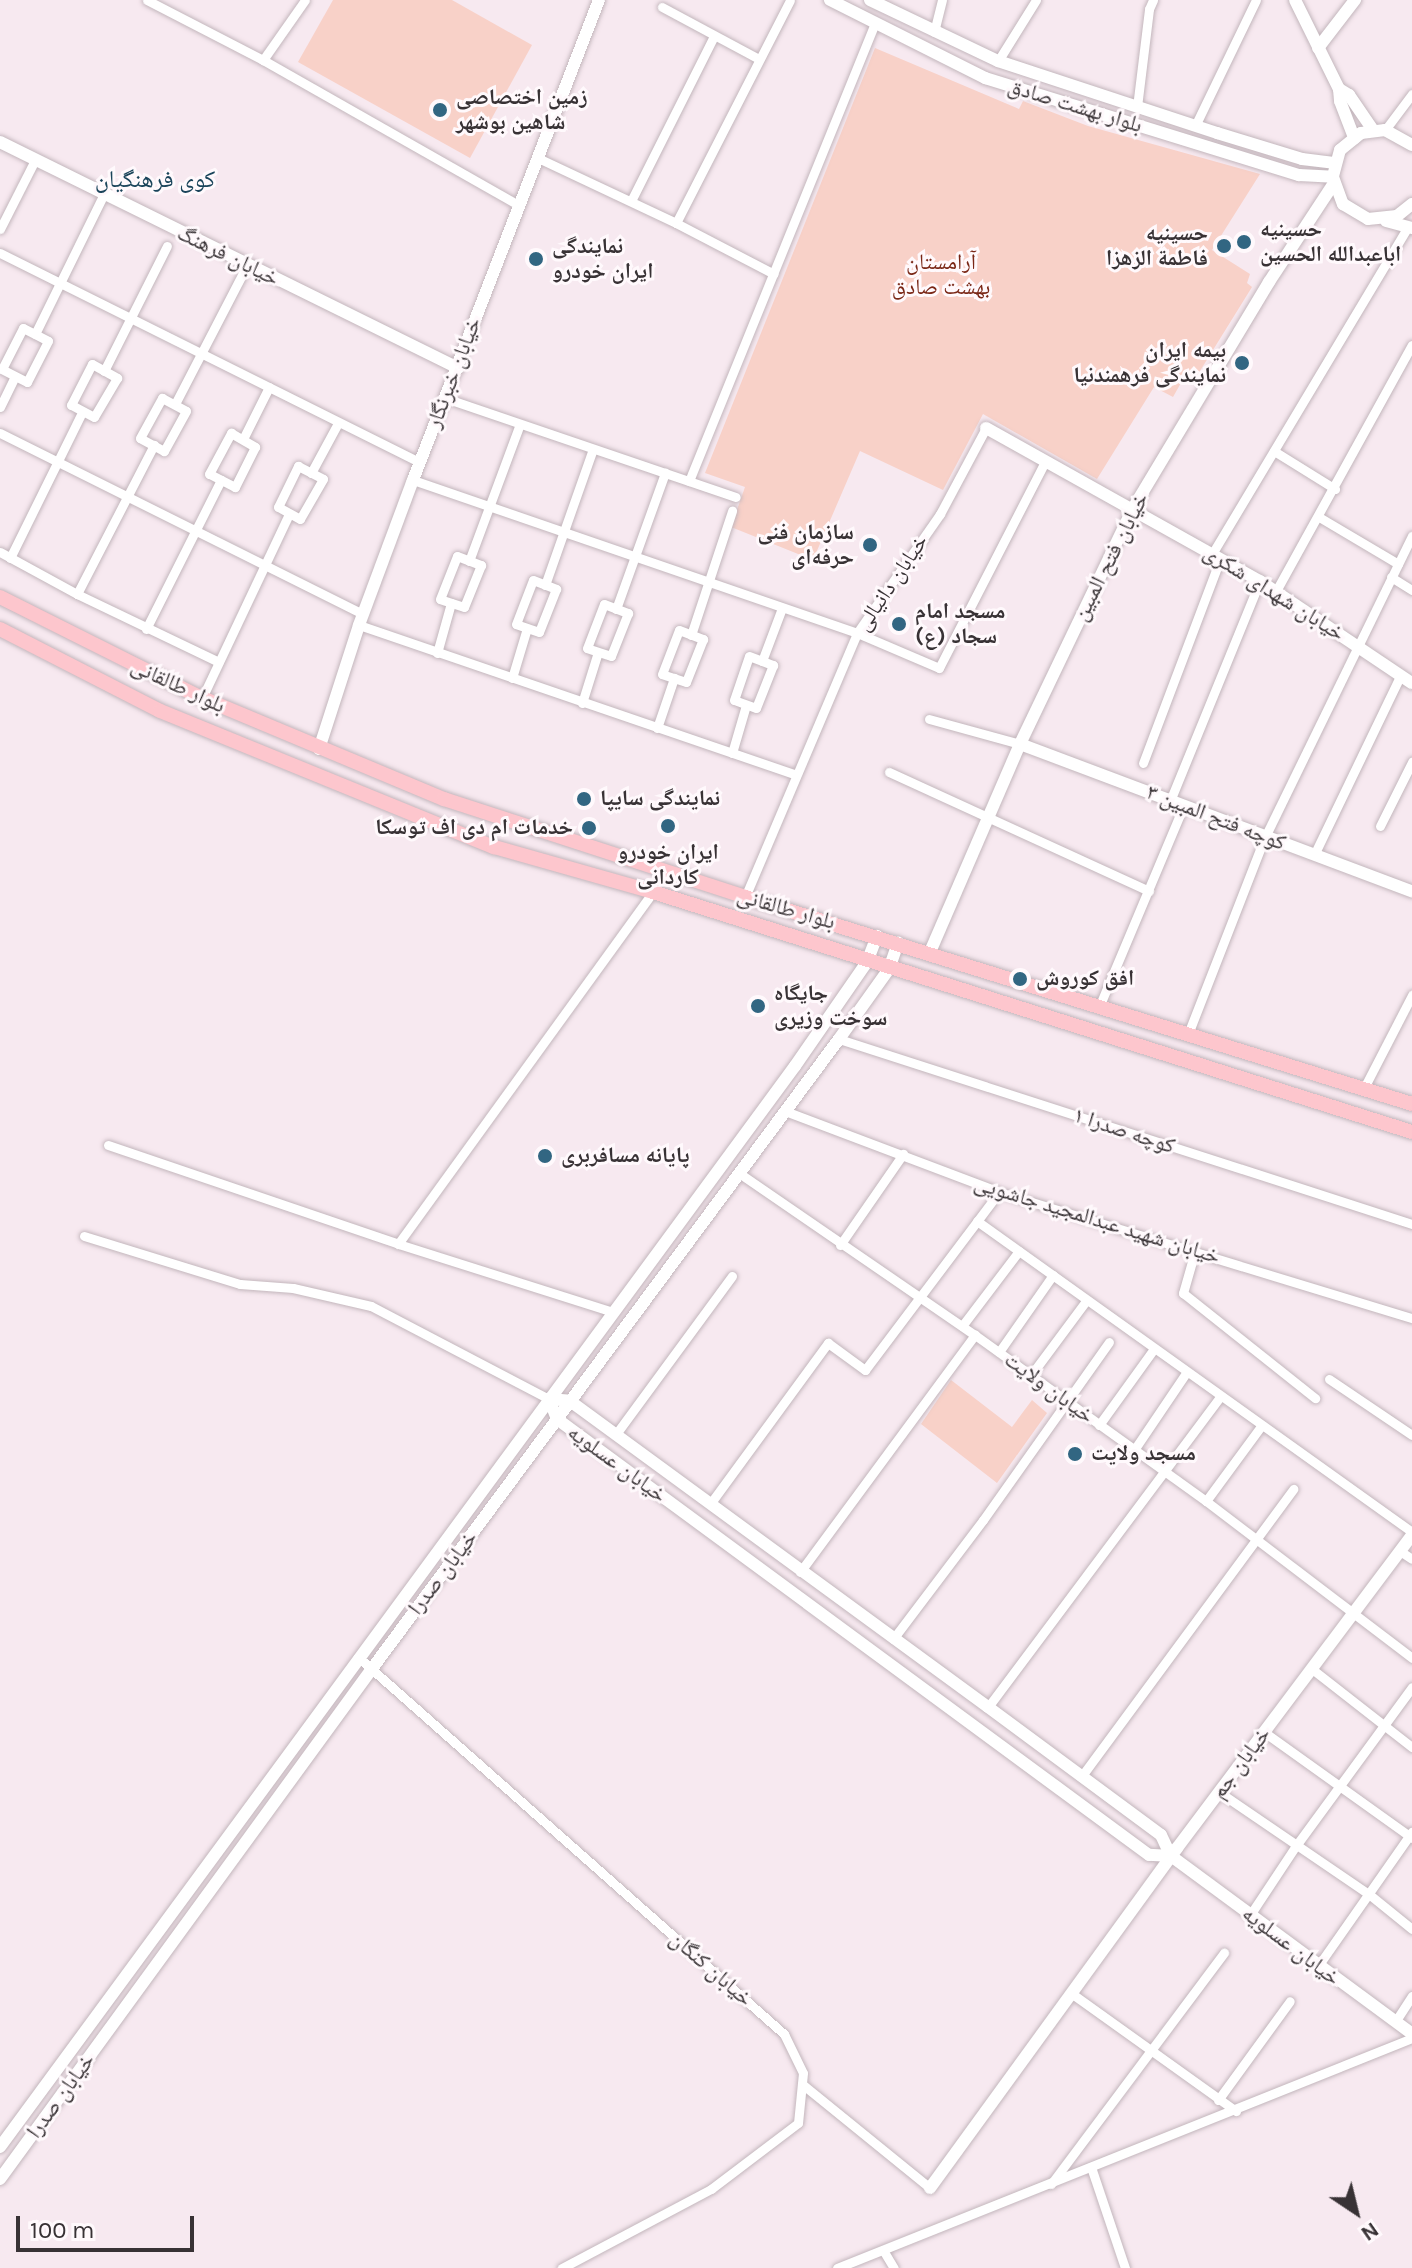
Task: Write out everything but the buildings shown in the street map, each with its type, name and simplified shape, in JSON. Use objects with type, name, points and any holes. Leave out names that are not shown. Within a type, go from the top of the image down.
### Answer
[{"type":"main road","name":"بلوار طالقانی","points":[[0,597],[202,698],[444,799],[745,897],[1412,1104]]},
{"type":"main road","name":"بلوار طالقانی","points":[[0,629],[160,711],[340,787],[494,847],[653,892],[1412,1132]]},
{"type":"main road","points":[[1179,1059],[1188,1034]]},
{"type":"street","points":[[147,0],[263,60],[517,204]]},
{"type":"street","points":[[263,60],[305,0]]},
{"type":"street","name":"خیابان خبرنگار","points":[[319,749],[361,619],[458,368],[517,204],[599,0]]},
{"type":"street","points":[[676,223],[790,0]]},
{"type":"street","name":"بلوار بهشت صادق","points":[[830,0],[985,78],[1299,175],[1333,180]]},
{"type":"street","name":"بلوار بهشت صادق","points":[[870,0],[998,61],[1302,159],[1334,163]]},
{"type":"street","points":[[934,32],[942,0]]},
{"type":"street","points":[[998,61],[1036,0]]},
{"type":"street","points":[[1137,107],[1149,9],[1153,0]]},
{"type":"street","points":[[1195,126],[1256,0]]},
{"type":"street","points":[[1295,0],[1339,89],[1340,101],[1354,138]]},
{"type":"street","points":[[1318,48],[1355,0]]},
{"type":"street","points":[[662,7],[759,59]]},
{"type":"street","points":[[689,481],[875,23]]},
{"type":"street","points":[[631,201],[714,36]]},
{"type":"street","points":[[1339,89],[1349,95],[1379,130],[1412,145]]},
{"type":"street","points":[[1143,763],[1216,556],[1274,451],[1410,227],[1354,214],[1343,204],[1333,180],[1334,163],[1340,150],[1354,138],[1379,130],[1412,94]]},
{"type":"street","name":"خیابان فرهنگ","points":[[0,142],[458,368]]},
{"type":"street","points":[[538,158],[676,223],[774,274]]},
{"type":"street","points":[[0,229],[35,160]]},
{"type":"street","name":"خیابان فتح المبین","points":[[930,952],[1020,744],[1132,510],[1333,180]]},
{"type":"street","points":[[35,334],[104,194]]},
{"type":"street","points":[[1383,220],[1397,216],[1412,204]]},
{"type":"street","points":[[104,371],[167,246]]},
{"type":"street","points":[[0,253],[420,462]]},
{"type":"street","points":[[175,404],[247,265]]},
{"type":"street","points":[[23,328],[48,341],[27,382],[15,376],[2,369],[23,328]]},
{"type":"street","points":[[1276,591],[1412,345]]},
{"type":"street","points":[[92,364],[117,378],[94,417],[82,412],[71,405],[92,364]]},
{"type":"street","points":[[0,407],[15,376]]},
{"type":"street","points":[[243,439],[269,387]]},
{"type":"street","points":[[162,398],[186,411],[164,451],[154,445],[140,438],[162,398]]},
{"type":"street","points":[[445,398],[736,497]]},
{"type":"street","points":[[82,412],[58,462],[5,555],[146,629],[219,662]]},
{"type":"street","points":[[311,473],[338,423]]},
{"type":"street","points":[[469,561],[520,424]]},
{"type":"street","name":"خیابان دانیالی","points":[[745,897],[857,633],[940,514],[986,428],[1132,510]]},
{"type":"street","points":[[0,433],[264,566],[361,619],[437,653],[796,775]]},
{"type":"street","points":[[231,433],[255,447],[235,487],[221,480],[209,474],[231,433]]},
{"type":"street","points":[[77,594],[154,445]]},
{"type":"street","points":[[545,585],[593,449]]},
{"type":"street","points":[[1274,451],[1335,489]]},
{"type":"street","points":[[413,480],[857,633],[939,668],[1045,462]]},
{"type":"street","points":[[298,466],[323,479],[300,519],[289,514],[278,507],[298,466]]},
{"type":"street","points":[[616,609],[665,473]]},
{"type":"street","points":[[146,629],[221,480]]},
{"type":"street","name":"خیابان شهدای شکری","points":[[1132,510],[1260,581],[1406,680]]},
{"type":"street","points":[[691,635],[732,511]]},
{"type":"street","points":[[202,698],[289,514]]},
{"type":"street","points":[[1319,517],[1398,564]]},
{"type":"street","points":[[1188,1034],[1265,837],[1412,536]]},
{"type":"street","points":[[457,556],[481,565],[464,607],[451,603],[440,599],[457,556]]},
{"type":"street","points":[[1391,577],[1412,590]]},
{"type":"street","points":[[533,580],[556,589],[539,632],[527,628],[516,624],[533,580]]},
{"type":"street","points":[[1170,801],[1260,581]]},
{"type":"street","points":[[437,653],[451,603]]},
{"type":"street","points":[[604,604],[628,613],[611,656],[598,652],[587,648],[604,604]]},
{"type":"street","points":[[762,661],[782,608]]},
{"type":"street","points":[[512,678],[527,628]]},
{"type":"street","points":[[679,630],[691,635],[703,639],[686,682],[662,674],[679,630]]},
{"type":"street","points":[[582,703],[598,652]]},
{"type":"street","points":[[749,656],[773,665],[756,708],[746,705],[734,700],[749,656]]},
{"type":"street","points":[[657,728],[674,678]]},
{"type":"street","points":[[1314,855],[1406,680]]},
{"type":"street","points":[[732,753],[746,705]]},
{"type":"street","points":[[929,719],[1020,744]]},
{"type":"street","name":"کوچه فتح المبین ۳","points":[[1020,744],[1411,889]]},
{"type":"street","points":[[1380,826],[1412,762]]},
{"type":"street","points":[[889,772],[1149,891]]},
{"type":"street","points":[[1099,1007],[1183,807]]},
{"type":"street","points":[[398,1244],[653,892]]},
{"type":"street","name":"خیابان صدرا","points":[[0,2147],[795,1066],[867,962],[877,936]]},
{"type":"street","name":"خیابان صدرا","points":[[0,2179],[371,1670],[839,1039],[889,969],[898,943]]},
{"type":"street","points":[[1364,1088],[1412,995]]},
{"type":"street","name":"کوچه صدرا ۱","points":[[839,1039],[1411,1220]]},
{"type":"street","points":[[795,1066],[811,1076]]},
{"type":"street","name":"خیابان شهید عبدالمجید جاشویی","points":[[785,1111],[999,1192],[1412,1318]]},
{"type":"street","points":[[108,1145],[398,1244],[613,1312]]},
{"type":"street","points":[[840,1245],[903,1154]]},
{"type":"street","name":"خیابان ولایت","points":[[739,1173],[975,1335],[1206,1501],[1355,1611],[1412,1658]]},
{"type":"street","points":[[710,1504],[828,1343],[865,1370],[999,1192]]},
{"type":"street","points":[[687,1213],[702,1223]]},
{"type":"street","points":[[977,1221],[1412,1533]]},
{"type":"street","points":[[84,1236],[240,1284],[293,1288],[371,1306],[549,1399]]},
{"type":"street","points":[[962,1326],[1019,1251]]},
{"type":"street","points":[[1195,1251],[1183,1293],[1315,1398]]},
{"type":"street","points":[[999,1352],[1053,1275]]},
{"type":"street","points":[[616,1434],[732,1276]]},
{"type":"street","points":[[1031,1375],[1086,1301]]},
{"type":"street","points":[[800,1572],[975,1335]]},
{"type":"street","points":[[893,1639],[1109,1342]]},
{"type":"street","points":[[1099,1425],[1153,1350]]},
{"type":"street","points":[[1134,1450],[1186,1373]]},
{"type":"street","points":[[1329,1379],[1412,1435]]},
{"type":"street","points":[[988,1707],[1220,1397]]},
{"type":"street","name":"خیابان عسلویه","points":[[1171,1856],[1149,1855],[557,1419],[549,1399],[570,1401],[988,1707],[1161,1835],[1171,1856],[1412,2036]]},
{"type":"street","points":[[1206,1501],[1261,1426]]},
{"type":"street","points":[[1081,1777],[1293,1489]]},
{"type":"street","name":"خیابان جم","points":[[1071,1993],[1412,1533]]},
{"type":"street","points":[[1400,1551],[1412,1559]]},
{"type":"street","name":"خیابان کنگان","points":[[358,1657],[784,2034],[803,2073],[798,2123],[711,2189],[562,2266]]},
{"type":"street","points":[[1312,1669],[1412,1747]]},
{"type":"street","points":[[1250,1915],[1295,1847],[1412,1687]]},
{"type":"street","points":[[1264,1732],[1411,1835],[1318,1966]]},
{"type":"street","points":[[1219,1792],[1295,1847],[1370,1895],[1412,1929]]},
{"type":"street","points":[[194,1882],[209,1892]]},
{"type":"street","points":[[1051,2184],[1224,1953]]},
{"type":"street","points":[[802,2084],[930,2188],[1071,1993],[1236,2111]]},
{"type":"street","points":[[1395,2022],[1412,1996]]},
{"type":"street","points":[[1218,2100],[1290,2001]]},
{"type":"street","points":[[97,2014],[113,2025]]},
{"type":"street","points":[[837,2268],[1236,2111],[1412,2036]]},
{"type":"street","points":[[1091,2167],[1125,2268]]},
{"type":"street","points":[[883,2250],[894,2268]]},
{"type":"green space","name":"زمین اختصاصی شاهین بوشهر","points":[[333,0],[452,0],[532,45],[470,158],[298,62]]},
{"type":"green space","name":"آرامستان بهشت صادق","points":[[875,48],[1019,109],[1023,101],[1088,126],[1260,174],[1212,250],[1250,274],[1247,283],[1252,287],[1195,379],[1186,374],[1173,397],[1154,387],[1097,479],[983,414],[943,490],[860,451],[813,560],[731,527],[745,487],[705,473]]},
{"type":"green space","points":[[951,1380],[1012,1427],[1032,1400],[1047,1413],[997,1483],[921,1424]]},
{"type":"place","name":"زمین اختصاصی شاهین بوشهر","points":[[440,110]]},
{"type":"place","name":"حسینیه اباعبدالله الحسین","points":[[1244,242]]},
{"type":"place","name":"حسینیه فاطمة الزهزا","points":[[1224,246]]},
{"type":"place","name":"نمایندگی ایران خودرو","points":[[536,259]]},
{"type":"place","name":"بیمه ایران نمایندگی فرهمندنیا","points":[[1242,363]]},
{"type":"place","name":"سازمان فنی حرفه‌ای","points":[[870,545]]},
{"type":"place","name":"مسجد امام سجاد (ع)","points":[[899,624]]},
{"type":"place","name":"نمایندگی سایپا","points":[[584,799]]},
{"type":"place","name":"ایران خودرو کاردانی","points":[[668,826]]},
{"type":"place","name":"خدمات ام دی اف توسکا","points":[[589,828]]},
{"type":"place","name":"افق کوروش","points":[[1020,979]]},
{"type":"place","name":"جایگاه سوخت وزیری","points":[[758,1006]]},
{"type":"place","name":"پایانه مسافربری","points":[[545,1156]]},
{"type":"place","name":"مسجد ولایت","points":[[1075,1454]]},
{"type":"district","name":"کوی فرهنگیان","points":[[155,180]]}]
